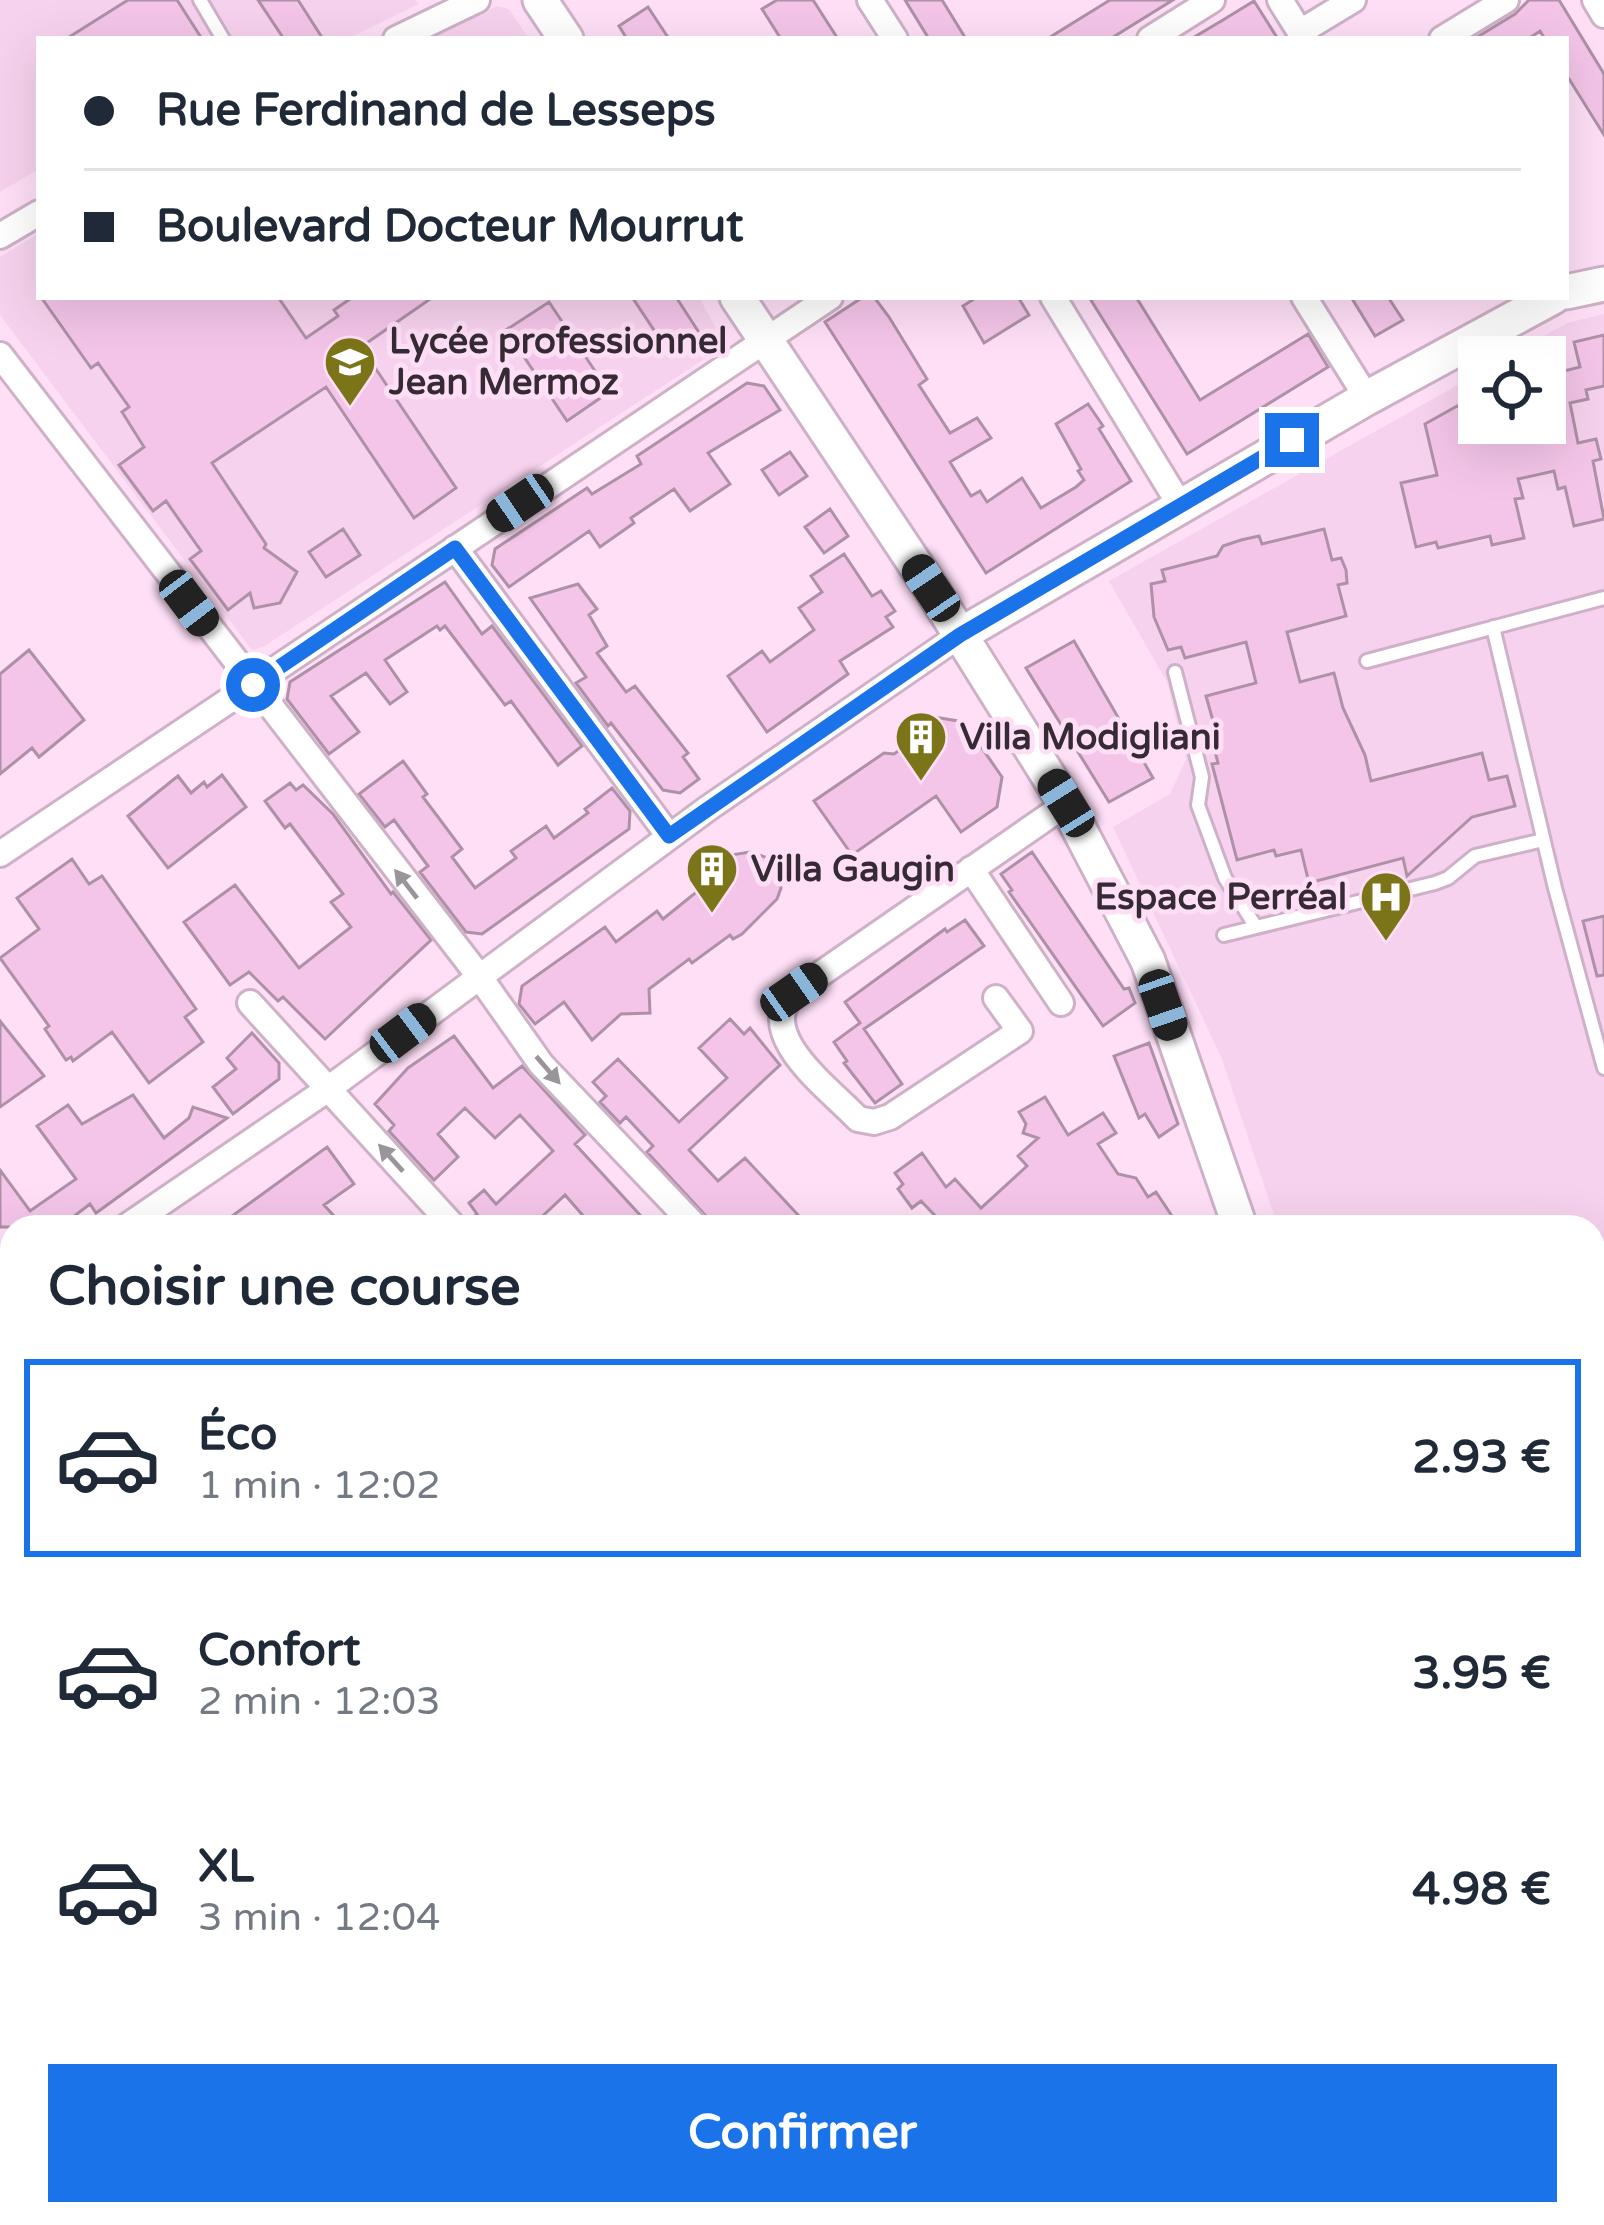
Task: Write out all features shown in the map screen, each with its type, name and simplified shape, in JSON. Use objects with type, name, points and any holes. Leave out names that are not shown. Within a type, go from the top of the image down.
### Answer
[{"type":"street","points":[[402,36],[477,0]]},
{"type":"street","points":[[540,0],[564,36]]},
{"type":"street","points":[[870,0],[893,36]]},
{"type":"street","points":[[1155,36],[1212,0]]},
{"type":"street","points":[[1280,0],[1302,36],[1353,0]]},
{"type":"street","points":[[1447,36],[1506,0]]},
{"type":"street","points":[[1595,0],[1604,15]]},
{"type":"street","points":[[0,236],[36,215]]},
{"type":"street","points":[[1569,291],[1604,284]]},
{"type":"street","points":[[739,300],[1066,803],[1148,961],[1233,1215]]},
{"type":"street","points":[[0,854],[826,300]]},
{"type":"street","points":[[1055,300],[1180,505]]},
{"type":"street","points":[[1306,300],[1367,398]]},
{"type":"street","points":[[144,1215],[328,1089],[669,836],[960,635],[1367,398],[1547,300]]},
{"type":"street","points":[[0,355],[541,1064],[685,1215]]},
{"type":"street","points":[[455,548],[669,836]]},
{"type":"street","points":[[996,998],[1020,1031],[890,1117],[874,1122],[858,1119],[787,1044],[780,1024],[780,1011],[794,992],[1066,803]]},
{"type":"street","points":[[971,869],[1061,1004]]},
{"type":"street","points":[[250,1003],[443,1215]]},
{"type":"lane","points":[[200,0],[221,36]]},
{"type":"lane","points":[[1366,661],[1604,598]]},
{"type":"lane","points":[[1493,627],[1604,1068]]},
{"type":"lane","points":[[1175,672],[1202,777],[1198,806],[1225,878],[1256,927]]},
{"type":"lane","points":[[1224,935],[1435,883],[1475,856],[1544,840]]},
{"type":"shaded area","points":[[0,0],[415,0],[419,4],[353,36],[36,36],[36,171],[0,192]]},
{"type":"shaded area","points":[[497,6],[509,9],[527,36],[436,36]]},
{"type":"shaded area","name":"Lycée professionnel Jean Mermoz","points":[[36,235],[36,300],[701,300],[722,339],[718,350],[252,650],[0,315],[0,257]]},
{"type":"shaded area","name":"Espace Perréal","points":[[1604,314],[1604,1215],[1274,1215],[1222,1059],[1113,827],[1170,794],[1186,759],[1167,682],[1109,581],[1458,385],[1458,444],[1566,444],[1566,336],[1544,336],[1567,323]]},
{"type":"building","points":[[128,0],[177,0],[200,36],[71,36]]},
{"type":"building","points":[[258,0],[298,0],[321,36],[282,36]]},
{"type":"building","points":[[777,0],[813,0],[836,36],[779,36],[762,9]]},
{"type":"building","points":[[905,0],[942,0],[964,36],[927,36]]},
{"type":"building","points":[[1110,0],[1173,0],[1115,36],[1052,36]]},
{"type":"building","points":[[1529,0],[1559,0],[1604,74],[1604,135],[1569,79],[1569,36],[1543,36],[1540,31],[1532,36],[1479,36]]},
{"type":"building","points":[[1254,1],[1276,36],[1196,36]]},
{"type":"building","points":[[648,7],[667,36],[625,36],[619,26]]},
{"type":"building","points":[[43,300],[280,300],[306,338],[338,316],[334,310],[349,300],[429,300],[361,347],[456,488],[414,518],[326,387],[212,463],[266,544],[264,548],[297,572],[280,603],[254,608],[250,593],[228,610],[190,559],[201,551],[166,501],[153,511],[119,465],[144,447],[122,412],[129,407],[98,363],[91,368]]},
{"type":"building","points":[[634,300],[678,300],[698,331],[672,348],[666,339],[662,342]]},
{"type":"building","points":[[858,300],[876,300],[927,379],[919,385],[950,433],[977,418],[991,438],[950,462],[971,496],[980,491],[987,502],[1022,478],[1041,508],[1076,487],[1084,480],[1081,469],[1056,424],[1088,404],[1131,481],[986,573],[825,322]]},
{"type":"building","points":[[972,300],[1020,300],[1029,315],[984,343],[963,306]]},
{"type":"building","points":[[1091,300],[1138,300],[1200,400],[1308,334],[1328,367],[1187,454]]},
{"type":"building","points":[[1353,300],[1390,300],[1403,320],[1375,336]]},
{"type":"building","points":[[549,302],[609,392],[567,421],[506,330]]},
{"type":"building","points":[[1604,335],[1604,386],[1586,390],[1588,399],[1570,403],[1578,443],[1596,439],[1601,459],[1593,461],[1604,519],[1574,526],[1565,487],[1558,489],[1554,471],[1518,479],[1523,498],[1515,499],[1524,538],[1492,545],[1490,536],[1438,548],[1436,542],[1416,547],[1401,483],[1437,475],[1425,424],[1458,406],[1458,444],[1566,444],[1566,371],[1580,367],[1574,342]]},
{"type":"building","points":[[747,383],[764,386],[780,410],[708,453],[730,484],[690,511],[674,489],[631,518],[634,523],[600,547],[589,531],[509,587],[492,565],[495,549],[587,488],[592,494],[641,464],[637,456]]},
{"type":"building","points":[[790,452],[807,476],[779,495],[762,470]]},
{"type":"building","points":[[830,509],[848,536],[824,553],[805,527]]},
{"type":"building","points":[[343,529],[360,555],[326,577],[309,552]]},
{"type":"building","points":[[1324,529],[1332,560],[1341,558],[1346,570],[1347,583],[1338,585],[1346,616],[1287,632],[1300,682],[1334,673],[1371,781],[1482,753],[1489,780],[1507,776],[1515,806],[1472,817],[1407,876],[1403,858],[1309,883],[1301,850],[1276,856],[1274,850],[1237,860],[1212,764],[1218,763],[1211,736],[1217,735],[1206,696],[1256,683],[1246,642],[1185,658],[1181,647],[1168,650],[1154,617],[1151,584],[1165,581],[1162,570],[1217,556],[1223,546],[1241,540],[1259,536],[1262,544]]},
{"type":"building","points":[[844,554],[872,596],[881,591],[895,611],[886,617],[893,627],[840,661],[848,674],[767,732],[728,676],[762,651],[770,662],[814,630],[799,608],[822,592],[811,576]]},
{"type":"building","points":[[445,582],[482,634],[492,626],[582,746],[558,765],[511,701],[505,705],[445,626],[440,630],[437,626],[385,660],[407,692],[390,704],[366,673],[331,696],[359,732],[329,754],[287,699],[290,682]]},
{"type":"building","points":[[578,584],[597,609],[589,615],[607,646],[597,653],[626,692],[635,686],[688,753],[683,757],[699,779],[680,793],[663,790],[611,723],[608,726],[576,683],[586,677],[530,598]]},
{"type":"building","points":[[1074,641],[1153,778],[1109,802],[1026,668]]},
{"type":"building","points":[[29,650],[84,720],[39,757],[32,748],[0,774],[0,674]]},
{"type":"building","name":"Villa Modigliani","points":[[934,717],[964,722],[1002,777],[997,807],[961,832],[936,796],[852,855],[814,801],[884,753],[894,754],[910,743],[911,733]]},
{"type":"building","points":[[403,761],[462,849],[452,857],[475,888],[516,858],[511,851],[546,826],[554,838],[612,788],[630,811],[629,829],[482,934],[466,932],[420,872],[428,866],[394,820],[385,827],[359,794]]},
{"type":"building","points":[[222,775],[246,807],[168,868],[128,816],[178,776],[191,793]]},
{"type":"building","points":[[290,783],[296,790],[303,785],[333,814],[431,940],[325,1039],[283,997],[278,1001],[249,972],[230,985],[184,922],[235,885],[299,968],[351,927],[331,902],[343,894],[290,824],[285,828],[265,801]]},
{"type":"building","points":[[750,852],[768,858],[778,870],[781,888],[777,899],[742,934],[733,939],[730,935],[692,963],[689,959],[649,989],[650,1013],[621,1014],[592,1040],[564,1002],[535,1024],[519,1004],[522,986],[605,927],[616,942],[657,911],[663,919],[735,861],[731,855]]},
{"type":"building","points":[[1032,852],[1124,989],[1129,988],[1135,1003],[1103,1026],[1001,874]]},
{"type":"building","points":[[72,859],[89,884],[102,876],[196,1009],[185,1017],[203,1042],[149,1083],[112,1032],[73,1061],[71,1057],[66,1060],[45,1029],[49,1026],[0,958],[39,929],[17,898]]},
{"type":"building","points":[[1604,916],[1604,975],[1597,976],[1583,921]]},
{"type":"building","points":[[965,920],[984,946],[864,1029],[902,1084],[875,1103],[834,1042],[860,1023],[845,1002],[945,929]]},
{"type":"building","points":[[730,1019],[744,1034],[750,1028],[780,1065],[689,1150],[718,1181],[745,1158],[798,1215],[705,1215],[647,1152],[653,1146],[626,1117],[620,1123],[600,1102],[606,1096],[593,1082],[618,1059],[679,1122],[727,1078],[699,1048]]},
{"type":"building","points":[[0,1021],[44,1076],[0,1107]]},
{"type":"building","points":[[252,1033],[279,1063],[279,1079],[233,1114],[213,1087],[236,1069],[227,1058]]},
{"type":"building","points":[[454,1036],[493,1088],[522,1066],[585,1135],[575,1144],[640,1215],[582,1215],[565,1195],[544,1215],[476,1215],[469,1203],[484,1190],[496,1204],[553,1151],[520,1115],[495,1138],[465,1108],[438,1134],[458,1157],[434,1180],[389,1131],[394,1125],[375,1104],[408,1068]]},
{"type":"building","points":[[1149,1043],[1178,1124],[1159,1137],[1145,1114],[1139,1118],[1114,1056]]},
{"type":"building","points":[[133,1095],[164,1138],[189,1118],[193,1107],[227,1118],[96,1213],[90,1204],[76,1215],[0,1215],[0,1170],[30,1211],[76,1179],[37,1126],[68,1105],[82,1124]]},
{"type":"building","points":[[1045,1097],[1068,1135],[1103,1113],[1116,1133],[1098,1144],[1118,1174],[1136,1178],[1148,1197],[1156,1192],[1171,1215],[934,1215],[921,1201],[912,1208],[898,1189],[903,1184],[895,1173],[922,1153],[946,1187],[955,1179],[981,1208],[1027,1166],[1018,1156],[1038,1138],[1023,1133],[1026,1124],[1019,1112]]},
{"type":"building","points":[[327,1147],[354,1184],[324,1205],[333,1215],[234,1215]]},
{"type":"place","name":"Lycée professionnel Jean Mermoz","points":[[350,408]]},
{"type":"place","name":"Villa Modigliani","points":[[921,783]]},
{"type":"place","name":"Villa Gaugin","points":[[712,915]]},
{"type":"place","name":"Espace Perréal","points":[[1386,943]]},
{"type":"route","points":[[253,685],[455,548],[669,836],[960,635],[1292,440]]}]
